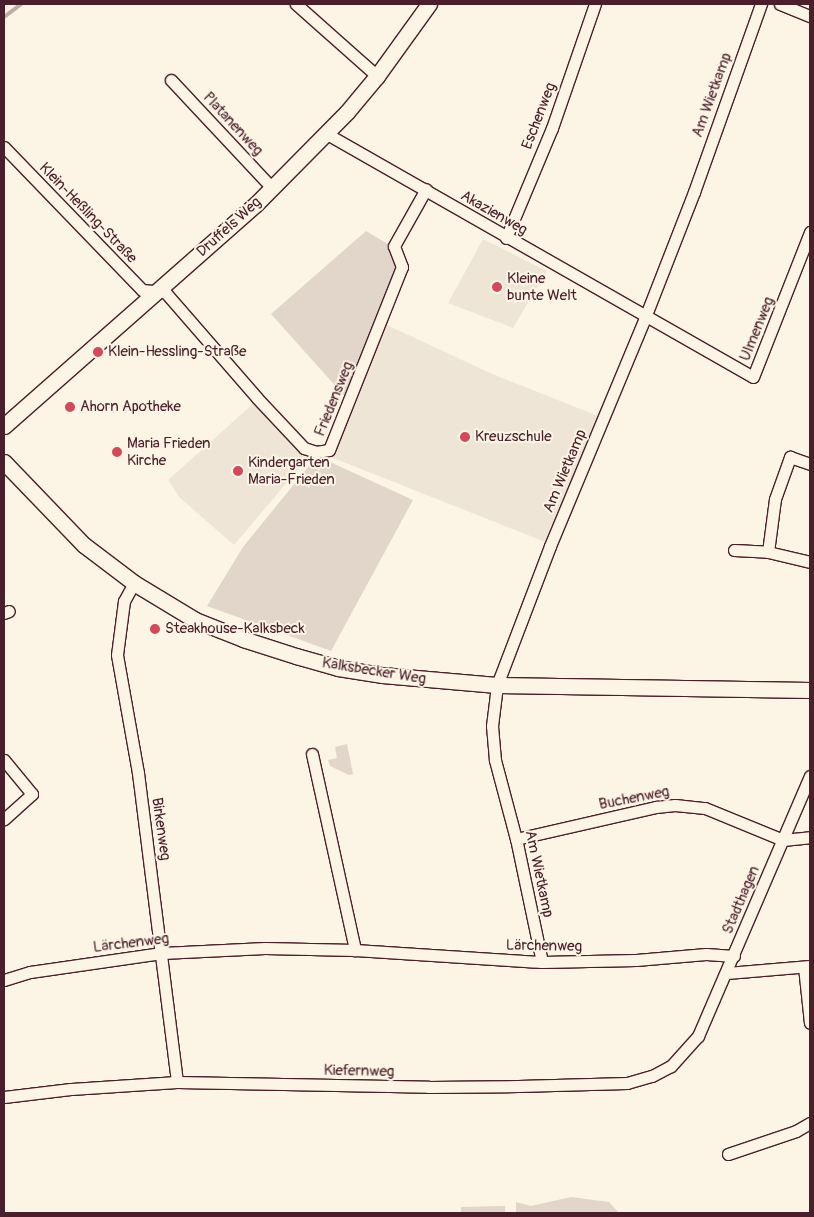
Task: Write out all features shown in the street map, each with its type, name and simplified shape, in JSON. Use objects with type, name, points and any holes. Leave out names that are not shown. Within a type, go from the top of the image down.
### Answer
[{"type":"street","points":[[296,4],[377,76]]},
{"type":"street","name":"Druffels Weg","points":[[4,426],[272,188],[327,134],[377,76],[429,4]]},
{"type":"street","name":"Eschenweg","points":[[506,238],[552,128],[595,4]]},
{"type":"street","name":"Am Wietkamp","points":[[542,962],[516,839],[495,760],[492,726],[496,685],[550,546],[646,315],[694,192],[761,4]]},
{"type":"street","points":[[780,4],[810,16]]},
{"type":"street","name":"Platanenweg","points":[[171,80],[272,188]]},
{"type":"street","name":"Akazienweg","points":[[327,134],[426,189],[506,238],[646,315]]},
{"type":"street","name":"Klein-Heßling-Straße","points":[[4,147],[142,290],[154,293]]},
{"type":"street","name":"Friedensweg","points":[[154,293],[165,292],[257,398],[304,448],[316,452],[329,450],[402,267],[394,246],[426,189]]},
{"type":"street","name":"Ulmenweg","points":[[646,315],[753,377],[810,232]]},
{"type":"street","points":[[768,552],[775,499],[790,457],[810,464]]},
{"type":"street","name":"Kalksbecker Weg","points":[[4,462],[84,545],[134,584],[195,620],[243,639],[305,658],[382,675],[496,685],[810,690]]},
{"type":"street","points":[[734,550],[768,552],[810,562]]},
{"type":"street","name":"Birkenweg","points":[[134,584],[124,602],[117,655],[138,773],[177,1082]]},
{"type":"street","points":[[312,754],[355,950]]},
{"type":"street","points":[[4,760],[32,794],[4,819]]},
{"type":"street","name":"Stadthagen","points":[[698,1036],[810,776]]},
{"type":"street","name":"Buchenweg","points":[[516,839],[656,807],[675,805],[705,808],[783,840]]},
{"type":"street","points":[[783,840],[810,837]]},
{"type":"street","name":"Lärchenweg","points":[[4,980],[30,972],[162,953],[265,948],[355,950],[542,962],[636,960],[706,954],[734,956]]},
{"type":"street","points":[[727,972],[807,966],[810,1023]]},
{"type":"street","name":"Kiefernweg","points":[[4,1097],[71,1089],[177,1082],[430,1087],[626,1083],[652,1076],[671,1066],[698,1036]]},
{"type":"street","points":[[728,1154],[796,1131],[810,1123]]},
{"type":"shaded area","points":[[366,231],[393,247],[401,267],[348,400],[271,314]]},
{"type":"shaded area","name":"Kleine bunte Welt","points":[[483,239],[547,271],[513,328],[448,303]]},
{"type":"shaded area","name":"Kreuzschule","points":[[385,324],[490,373],[603,418],[548,543],[328,456]]},
{"type":"shaded area","name":"Kindergarten Maria-Frieden","points":[[255,402],[302,453],[305,461],[234,545],[180,498],[168,480]]},
{"type":"shaded area","points":[[317,456],[413,500],[331,651],[207,606],[243,547]]},
{"type":"shaded area","points":[[347,744],[353,774],[349,775],[330,766],[328,760],[337,758],[335,747]]},
{"type":"shaded area","points":[[571,1197],[609,1202],[619,1213],[516,1213],[516,1202],[531,1206]]},
{"type":"shaded area","points":[[505,1206],[505,1213],[461,1213],[461,1207]]},
{"type":"waterway","points":[[4,17],[21,4]]},
{"type":"place","name":"Kleine bunte Welt","points":[[497,287]]},
{"type":"place","name":"Klein-Hessling-Straße","points":[[98,352]]},
{"type":"place","name":"Ahorn Apotheke","points":[[70,407]]},
{"type":"place","name":"Kreuzschule","points":[[465,437]]},
{"type":"place","name":"Maria Frieden Kirche","points":[[117,452]]},
{"type":"place","name":"Kindergarten Maria-Frieden","points":[[238,471]]},
{"type":"place","name":"Steakhouse-Kalksbeck","points":[[155,629]]}]
